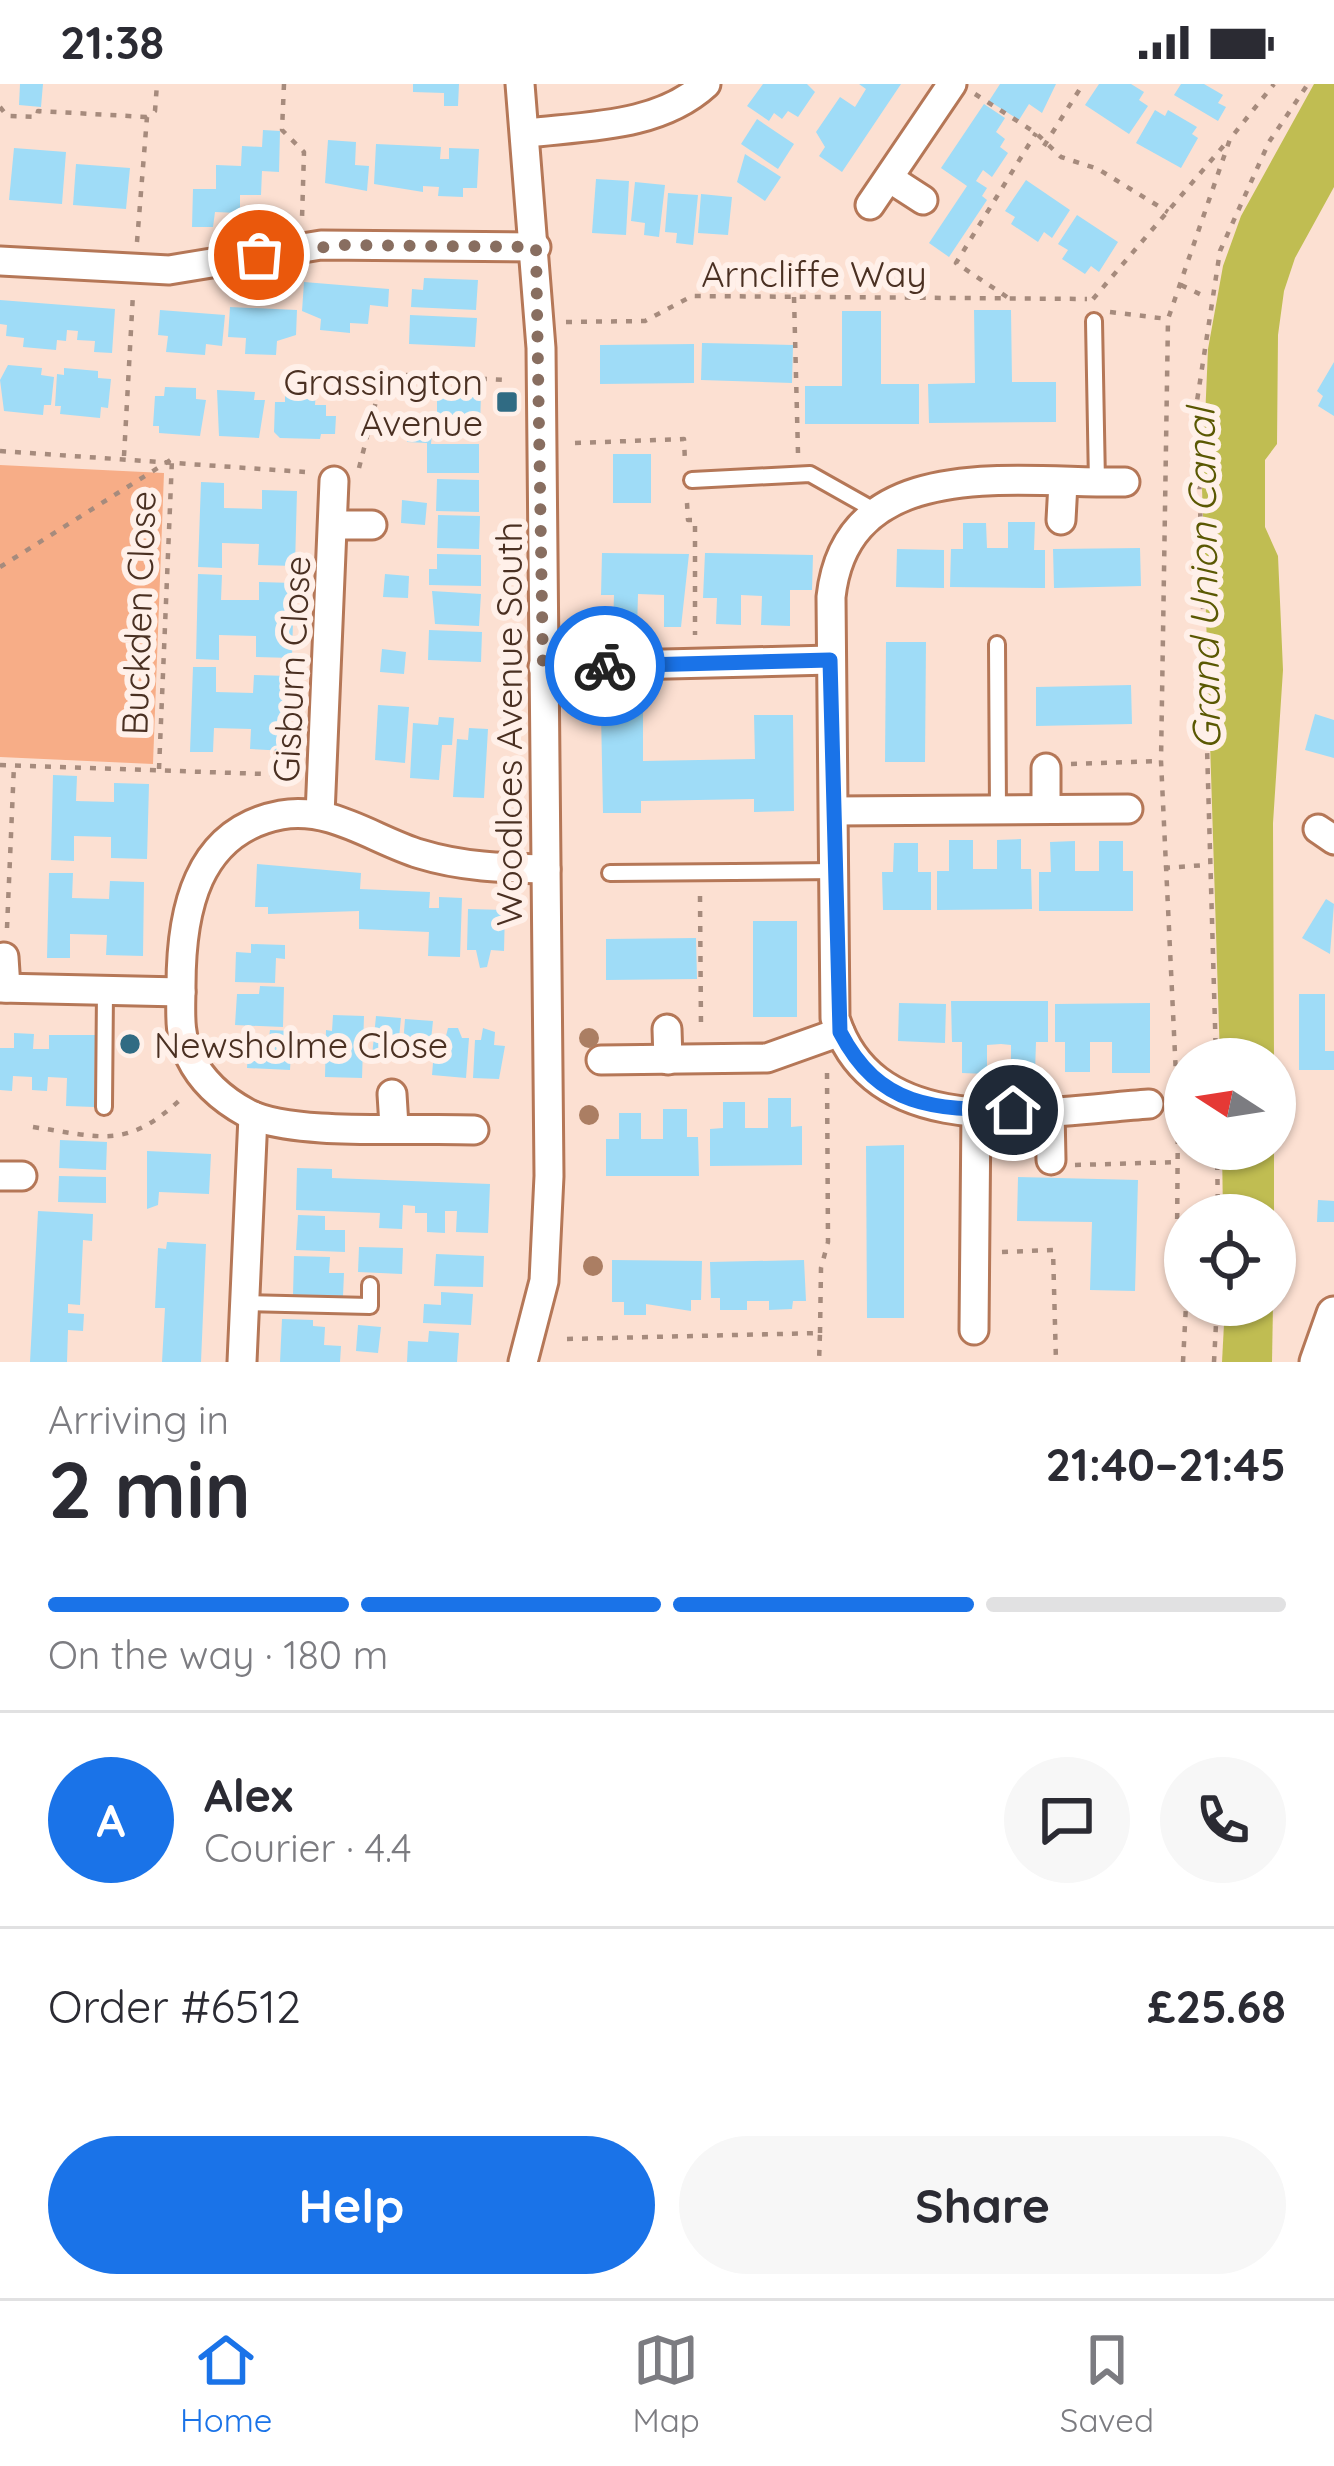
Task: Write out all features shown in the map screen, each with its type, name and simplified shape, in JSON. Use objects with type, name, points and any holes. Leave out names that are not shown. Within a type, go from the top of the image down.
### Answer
[{"type":"street","name":"Woodloes Avenue South","points":[[520,84],[539,321],[546,869],[546,1259],[536,1326],[523,1362]]},
{"type":"street","points":[[527,133],[638,119],[665,111],[706,84]]},
{"type":"street","points":[[870,205],[959,86]]},
{"type":"street","points":[[889,178],[923,200]]},
{"type":"street","points":[[0,261],[190,270],[302,248],[536,247]]},
{"type":"street","name":"Gisburn Close","points":[[320,815],[336,476]]},
{"type":"street","points":[[1061,520],[1063,483]]},
{"type":"street","points":[[1111,483],[931,486],[874,509],[853,532],[832,582],[840,1032],[864,1072],[904,1098],[940,1109],[1149,1105]]},
{"type":"street","name":"Gisburn Close","points":[[334,525],[372,525]]},
{"type":"street","points":[[543,667],[830,660]]},
{"type":"street","points":[[1046,768],[1046,808]]},
{"type":"street","points":[[835,811],[1128,809]]},
{"type":"street","points":[[473,1130],[303,1126],[253,1116],[202,1079],[184,1043],[181,992],[188,900],[230,836],[281,815],[320,815],[449,862],[546,869]]},
{"type":"street","points":[[4,956],[3,988],[181,992]]},
{"type":"street","points":[[668,1029],[668,1060]]},
{"type":"street","points":[[601,1060],[767,1058],[806,1048],[840,1032]]},
{"type":"street","points":[[392,1094],[394,1126]]},
{"type":"street","points":[[974,1330],[976,1109]]},
{"type":"street","points":[[1050,1110],[1051,1160]]},
{"type":"street","points":[[242,1362],[253,1116]]},
{"type":"street","points":[[1317,1362],[1334,1315]]},
{"type":"lane","points":[[1101,317],[1111,483]]},
{"type":"lane","points":[[692,480],[810,474],[874,509]]},
{"type":"lane","points":[[997,644],[998,810]]},
{"type":"lane","points":[[610,873],[836,871]]},
{"type":"lane","points":[[104,1107],[105,991]]},
{"type":"lane","points":[[244,1304],[370,1306],[370,1286]]},
{"type":"path","points":[[0,107],[8,116],[38,117],[38,111],[147,117],[155,111],[157,84]]},
{"type":"path","points":[[284,84],[282,130],[304,152],[302,248]]},
{"type":"path","points":[[1044,146],[1083,84]]},
{"type":"path","points":[[959,86],[1036,134],[1044,146],[1098,170],[1170,213],[1274,84]]},
{"type":"path","points":[[1215,1038],[1197,401],[1220,251],[1269,142],[1308,84]]},
{"type":"path","points":[[136,255],[147,117]]},
{"type":"path","points":[[1007,297],[956,263],[1036,134]]},
{"type":"path","points":[[1175,1038],[1161,761],[1168,319],[1230,139]]},
{"type":"path","name":"Arncliffe Way","points":[[539,321],[645,321],[692,296],[1093,300],[1170,213]]},
{"type":"path","points":[[124,456],[134,281]]},
{"type":"path","points":[[1180,285],[1210,298]]},
{"type":"path","points":[[794,297],[798,474]]},
{"type":"path","points":[[1101,317],[1168,319]]},
{"type":"path","points":[[336,476],[382,374],[508,380]]},
{"type":"path","points":[[575,443],[684,439],[685,464]]},
{"type":"path","name":"Buckden Close","points":[[0,451],[172,459],[336,476]]},
{"type":"path","points":[[0,567],[172,459]]},
{"type":"path","name":"Buckden Close","points":[[159,770],[172,459]]},
{"type":"path","points":[[687,501],[688,520],[695,520],[695,648]]},
{"type":"path","points":[[1046,768],[1161,761]]},
{"type":"path","points":[[0,765],[309,775]]},
{"type":"path","points":[[4,956],[4,887],[14,765]]},
{"type":"path","points":[[1164,868],[1209,865]]},
{"type":"path","points":[[700,916],[702,1009]]},
{"type":"path","points":[[819,1362],[821,1268],[828,1242],[824,1081],[840,1032]]},
{"type":"path","points":[[33,1127],[119,1139],[158,1120],[202,1079]]},
{"type":"path","points":[[1051,1160],[1050,1165],[1164,1162]]},
{"type":"path","points":[[974,1253],[1052,1250],[1056,1362]]},
{"type":"path","points":[[1183,1362],[1184,1326]]},
{"type":"path","points":[[1214,1362],[1216,1326]]},
{"type":"path","points":[[567,1339],[820,1333]]},
{"type":"shaded area","name":"Grand Union Canal","points":[[1314,84],[1334,84],[1334,187],[1295,258],[1284,291],[1278,335],[1277,444],[1265,460],[1265,527],[1278,556],[1283,670],[1273,823],[1274,1038],[1219,1038],[1202,488],[1208,349],[1223,266],[1241,216]]},
{"type":"shaded area","points":[[0,465],[164,473],[153,764],[0,757]]},
{"type":"shaded area","points":[[1222,1170],[1274,1170],[1274,1194],[1223,1194]]},
{"type":"shaded area","points":[[1224,1326],[1273,1326],[1272,1362],[1222,1362]]},
{"type":"building","points":[[20,84],[43,84],[41,107],[19,105]]},
{"type":"building","points":[[413,84],[459,84],[458,106],[444,106],[444,93],[413,92]]},
{"type":"building","points":[[763,84],[807,84],[815,92],[798,117],[788,111],[782,119],[774,113],[769,121],[747,106]]},
{"type":"building","points":[[859,84],[901,84],[842,172],[819,156],[825,147],[816,132],[840,97],[855,107],[866,89]]},
{"type":"building","points":[[1000,84],[1056,84],[1042,113],[1029,104],[1019,120],[989,101]]},
{"type":"building","points":[[1099,84],[1131,84],[1144,92],[1139,100],[1148,106],[1129,134],[1085,105]]},
{"type":"building","points":[[1181,84],[1204,84],[1223,95],[1218,103],[1226,107],[1218,121],[1174,95]]},
{"type":"building","points":[[984,104],[1005,118],[996,132],[1005,139],[1000,147],[1008,153],[992,177],[983,170],[976,181],[987,188],[982,196],[987,200],[949,257],[929,243],[967,186],[941,168]]},
{"type":"building","points":[[1155,110],[1165,116],[1168,110],[1197,127],[1192,134],[1198,138],[1181,168],[1136,143]]},
{"type":"building","points":[[757,119],[794,144],[778,169],[741,144]]},
{"type":"building","points":[[263,130],[280,131],[279,172],[262,171],[261,195],[240,195],[240,213],[215,212],[213,227],[192,227],[193,189],[216,189],[216,165],[241,166],[242,146],[262,147]]},
{"type":"building","points":[[328,140],[356,142],[355,165],[369,166],[367,191],[325,183]]},
{"type":"building","points":[[376,144],[441,147],[440,159],[449,159],[449,148],[479,149],[477,188],[463,188],[463,197],[438,196],[439,187],[423,186],[423,192],[374,184]]},
{"type":"building","points":[[14,148],[66,152],[62,204],[9,200]]},
{"type":"building","points":[[745,154],[781,177],[765,201],[737,182]]},
{"type":"building","points":[[76,164],[130,168],[126,209],[73,205]]},
{"type":"building","points":[[596,179],[629,181],[626,235],[592,233]]},
{"type":"building","points":[[1026,180],[1070,210],[1052,238],[1044,232],[1038,242],[1011,224],[1015,217],[1005,211]]},
{"type":"building","points":[[635,182],[665,185],[659,237],[644,235],[645,223],[631,221]]},
{"type":"building","points":[[668,193],[698,195],[693,245],[676,243],[677,233],[665,232]]},
{"type":"building","points":[[701,194],[732,197],[728,235],[698,233]]},
{"type":"building","points":[[1077,215],[1118,242],[1099,272],[1091,266],[1085,274],[1062,259],[1068,250],[1058,244]]},
{"type":"building","points":[[424,278],[478,280],[476,310],[411,307],[412,289],[423,290]]},
{"type":"building","points":[[304,282],[389,289],[388,307],[370,305],[368,324],[350,323],[350,333],[320,330],[321,319],[302,311]]},
{"type":"building","points":[[0,300],[115,309],[112,353],[94,352],[95,341],[77,340],[78,331],[67,330],[66,341],[57,340],[56,350],[23,347],[24,338],[6,336],[7,325],[0,324]]},
{"type":"building","points":[[230,307],[297,310],[296,335],[277,341],[276,355],[245,354],[246,338],[228,337]]},
{"type":"building","points":[[160,310],[225,315],[222,346],[206,344],[205,355],[166,352],[168,336],[158,335]]},
{"type":"building","points":[[974,310],[1011,310],[1012,382],[1056,382],[1056,422],[929,423],[928,384],[975,383]]},
{"type":"building","points":[[842,311],[881,311],[881,384],[919,384],[919,424],[805,424],[805,386],[842,386]]},
{"type":"building","points":[[410,315],[477,318],[475,347],[409,344]]},
{"type":"building","points":[[702,343],[793,345],[792,383],[701,380]]},
{"type":"building","points":[[694,344],[694,383],[600,384],[600,345]]},
{"type":"building","points":[[1334,362],[1334,416],[1318,406],[1323,396],[1317,391]]},
{"type":"building","points":[[8,365],[42,368],[41,375],[54,377],[51,405],[44,405],[43,415],[4,411],[0,380]]},
{"type":"building","points":[[64,368],[98,371],[98,378],[111,379],[108,408],[101,407],[100,418],[60,414],[61,406],[55,406],[57,374],[64,375]]},
{"type":"building","points":[[165,387],[196,388],[196,399],[206,400],[200,436],[159,433],[159,426],[153,426],[155,396],[164,396]]},
{"type":"building","points":[[217,390],[255,392],[254,400],[265,400],[259,438],[219,436]]},
{"type":"building","points":[[285,391],[316,392],[315,405],[326,405],[326,416],[336,416],[335,434],[321,434],[320,439],[280,438],[274,432],[275,402],[285,402]]},
{"type":"building","points":[[437,394],[481,394],[480,425],[437,425]]},
{"type":"building","points":[[409,420],[433,422],[431,444],[479,444],[479,473],[427,473],[427,443],[407,442]]},
{"type":"building","points":[[613,454],[651,454],[651,503],[613,503]]},
{"type":"building","points":[[437,479],[479,480],[479,512],[436,511]]},
{"type":"building","points":[[201,482],[224,483],[224,508],[262,509],[262,490],[297,491],[295,566],[258,565],[259,544],[222,543],[222,568],[198,567]]},
{"type":"building","points":[[402,500],[427,503],[425,525],[401,523]]},
{"type":"building","points":[[438,515],[480,516],[479,549],[437,548]]},
{"type":"building","points":[[1008,522],[1035,522],[1034,550],[1045,550],[1045,588],[950,587],[951,549],[963,549],[963,523],[986,523],[987,548],[1008,548]]},
{"type":"building","points":[[1140,548],[1141,586],[1054,588],[1053,549]]},
{"type":"building","points":[[897,549],[944,550],[944,588],[896,587]]},
{"type":"building","points":[[602,553],[689,554],[681,627],[664,627],[664,595],[638,594],[637,629],[613,629],[614,595],[601,595]]},
{"type":"building","points":[[705,553],[813,555],[812,590],[790,590],[790,626],[761,625],[762,596],[741,595],[741,625],[716,624],[717,598],[703,598]]},
{"type":"building","points":[[437,554],[481,555],[481,586],[429,585],[429,569],[437,569]]},
{"type":"building","points":[[198,574],[222,575],[221,600],[259,600],[259,582],[294,583],[292,658],[256,657],[256,636],[219,635],[219,660],[196,659]]},
{"type":"building","points":[[385,574],[409,576],[408,598],[383,597]]},
{"type":"building","points":[[432,591],[481,594],[479,626],[435,624]]},
{"type":"building","points":[[429,630],[482,632],[481,662],[428,660]]},
{"type":"building","points":[[886,642],[926,642],[925,762],[885,762]]},
{"type":"building","points":[[382,649],[406,652],[404,674],[380,672]]},
{"type":"building","points":[[193,667],[216,667],[216,692],[253,693],[254,675],[288,676],[287,751],[250,749],[251,729],[214,728],[213,752],[190,752]]},
{"type":"building","points":[[1131,685],[1132,724],[1036,726],[1036,687]]},
{"type":"building","points":[[378,705],[409,707],[405,763],[375,760]]},
{"type":"building","points":[[601,713],[643,713],[643,761],[755,759],[754,715],[793,715],[794,811],[754,812],[754,799],[641,801],[641,813],[603,813]]},
{"type":"building","points":[[1315,714],[1334,720],[1334,758],[1305,750]]},
{"type":"building","points":[[439,717],[454,718],[452,745],[442,745],[439,780],[410,778],[413,723],[438,725]]},
{"type":"building","points":[[469,728],[488,729],[484,798],[453,797],[457,739],[468,740]]},
{"type":"building","points":[[53,775],[77,776],[76,801],[114,802],[114,783],[149,784],[147,859],[111,858],[111,837],[74,836],[74,861],[51,860]]},
{"type":"building","points":[[1021,839],[1021,869],[1031,869],[1032,909],[937,910],[937,871],[949,871],[949,840],[973,840],[973,869],[997,869],[997,840]]},
{"type":"building","points":[[1075,841],[1075,871],[1099,871],[1099,841],[1123,841],[1123,871],[1133,871],[1133,911],[1039,911],[1039,872],[1051,872],[1050,842]]},
{"type":"building","points":[[894,843],[918,843],[918,872],[931,872],[931,910],[883,910],[882,872],[893,872]]},
{"type":"building","points":[[257,864],[361,873],[360,889],[430,892],[429,908],[439,908],[439,897],[462,898],[460,957],[428,956],[429,932],[359,929],[359,911],[268,914],[268,907],[255,907]]},
{"type":"building","points":[[49,873],[73,873],[72,898],[109,899],[110,881],[144,882],[143,956],[106,955],[107,935],[70,934],[70,958],[47,958]]},
{"type":"building","points":[[1326,899],[1334,904],[1330,954],[1302,938]]},
{"type":"building","points":[[468,909],[505,910],[504,951],[491,950],[487,967],[480,968],[476,950],[467,950]]},
{"type":"building","points":[[753,921],[797,921],[797,1017],[753,1017]]},
{"type":"building","points":[[696,938],[697,979],[606,980],[606,939]]},
{"type":"building","points":[[251,944],[285,945],[285,959],[276,958],[275,983],[235,982],[236,952],[251,953]]},
{"type":"building","points":[[260,986],[284,987],[283,1027],[235,1025],[237,994],[259,994]]},
{"type":"building","points":[[1299,994],[1325,994],[1325,1051],[1334,1051],[1334,1070],[1299,1070]]},
{"type":"building","points":[[951,1001],[1048,1001],[1048,1042],[1036,1042],[1035,1073],[1011,1073],[1011,1045],[1001,1044],[987,1045],[987,1074],[962,1073],[962,1042],[952,1042]]},
{"type":"building","points":[[899,1003],[946,1004],[945,1043],[898,1041]]},
{"type":"building","points":[[1150,1003],[1150,1073],[1112,1073],[1112,1042],[1090,1042],[1090,1072],[1065,1072],[1065,1042],[1055,1042],[1055,1004]]},
{"type":"building","points":[[333,1015],[364,1016],[362,1078],[325,1077],[326,1030],[332,1031]]},
{"type":"building","points":[[376,1016],[401,1018],[397,1058],[372,1056]]},
{"type":"building","points":[[405,1019],[433,1021],[429,1059],[402,1057]]},
{"type":"building","points":[[448,1028],[458,1028],[462,1038],[469,1038],[466,1078],[432,1075],[435,1039],[445,1040]]},
{"type":"building","points":[[483,1028],[495,1032],[494,1045],[505,1046],[499,1079],[473,1078],[475,1040],[481,1040]]},
{"type":"building","points":[[270,1030],[292,1031],[290,1070],[247,1068],[249,1037],[269,1038]]},
{"type":"building","points":[[14,1033],[34,1034],[33,1049],[49,1049],[49,1035],[95,1035],[94,1107],[66,1106],[67,1078],[48,1077],[47,1091],[32,1090],[32,1077],[13,1076],[12,1091],[0,1090],[0,1048],[14,1048]]},
{"type":"building","name":"Newsholme Close","points":[[122,1034],[139,1034],[139,1054],[121,1053]]},
{"type":"building","points":[[768,1098],[791,1098],[791,1127],[802,1126],[802,1165],[710,1166],[710,1129],[723,1128],[723,1102],[745,1102],[745,1128],[768,1128]]},
{"type":"building","points":[[663,1109],[687,1109],[687,1137],[698,1137],[699,1176],[606,1176],[606,1139],[619,1139],[619,1113],[641,1113],[641,1139],[663,1139]]},
{"type":"building","points":[[60,1140],[107,1142],[106,1170],[59,1168]]},
{"type":"building","points":[[904,1145],[904,1318],[867,1318],[866,1146]]},
{"type":"building","points":[[147,1151],[211,1154],[209,1194],[159,1192],[158,1205],[147,1209]]},
{"type":"building","points":[[297,1168],[332,1169],[332,1178],[490,1184],[488,1233],[456,1232],[457,1211],[445,1211],[445,1233],[427,1232],[427,1213],[415,1213],[415,1206],[403,1205],[402,1229],[379,1228],[380,1213],[296,1210]]},
{"type":"building","points":[[59,1176],[106,1177],[106,1203],[58,1202]]},
{"type":"building","points":[[1018,1177],[1138,1180],[1135,1291],[1090,1290],[1092,1222],[1017,1221]]},
{"type":"building","points":[[1318,1200],[1334,1201],[1334,1222],[1317,1222]]},
{"type":"building","points":[[38,1211],[93,1214],[92,1241],[83,1240],[80,1305],[68,1304],[68,1313],[84,1314],[83,1331],[68,1330],[67,1362],[30,1362]]},
{"type":"building","points":[[298,1215],[325,1216],[325,1230],[345,1230],[345,1252],[296,1250]]},
{"type":"building","points":[[167,1242],[206,1244],[201,1362],[162,1362],[165,1308],[155,1308],[158,1248],[166,1249]]},
{"type":"building","points":[[359,1247],[403,1248],[402,1274],[358,1272]]},
{"type":"building","points":[[436,1254],[484,1256],[483,1287],[434,1286]]},
{"type":"building","points":[[294,1256],[330,1257],[329,1273],[344,1273],[343,1296],[293,1295]]},
{"type":"building","points":[[612,1260],[702,1261],[701,1300],[691,1300],[691,1311],[646,1304],[646,1315],[624,1315],[624,1302],[612,1302]]},
{"type":"building","points":[[804,1260],[806,1301],[793,1301],[792,1309],[769,1310],[769,1301],[747,1301],[747,1310],[720,1310],[720,1298],[711,1298],[710,1262]]},
{"type":"building","points":[[441,1292],[473,1294],[471,1325],[423,1323],[424,1304],[441,1305]]},
{"type":"building","points":[[282,1319],[313,1320],[313,1326],[325,1327],[324,1345],[341,1346],[340,1362],[280,1362]]},
{"type":"building","points":[[358,1325],[381,1327],[378,1353],[356,1351]]},
{"type":"building","points":[[429,1331],[459,1333],[457,1362],[407,1362],[408,1341],[428,1342]]},
{"type":"way so far","points":[[259,255],[342,245],[536,247],[542,380],[543,667],[605,666]]},
{"type":"place","name":"Grassington Avenue","points":[[507,402]]},
{"type":"place","name":"Newsholme Close","points":[[130,1044]]},
{"type":"route","points":[[605,666],[830,660],[836,1018],[840,1032],[864,1072],[904,1098],[940,1109],[1013,1110]]}]
